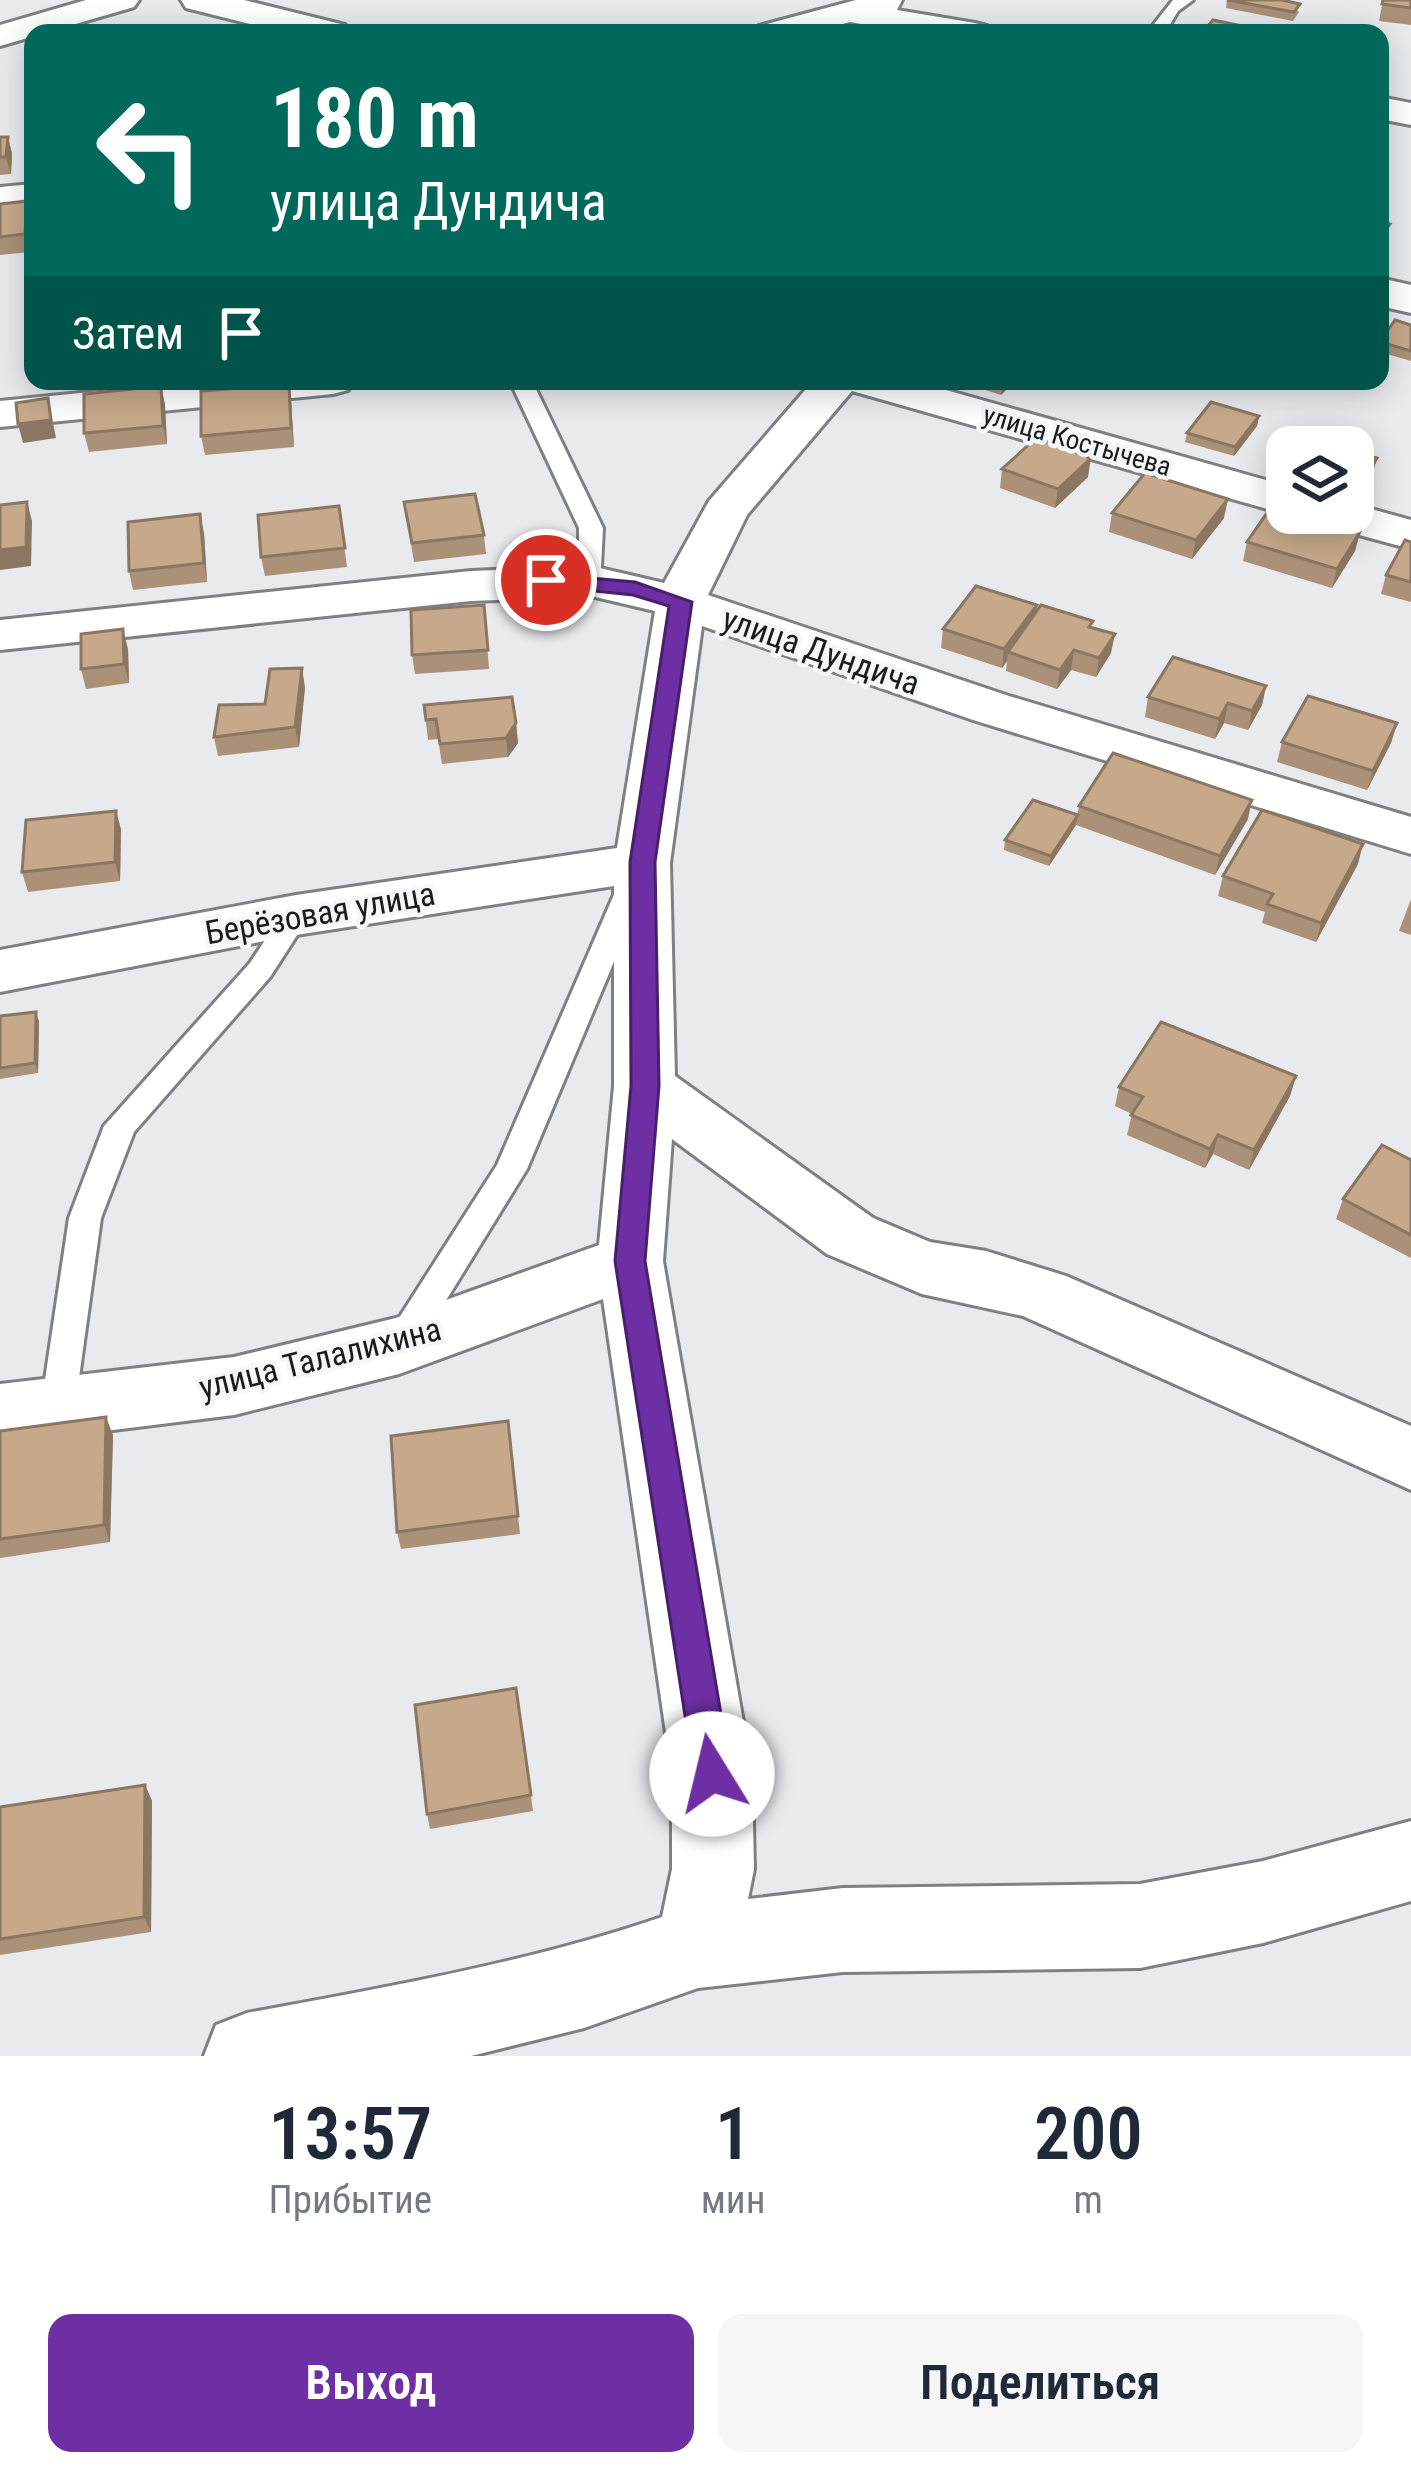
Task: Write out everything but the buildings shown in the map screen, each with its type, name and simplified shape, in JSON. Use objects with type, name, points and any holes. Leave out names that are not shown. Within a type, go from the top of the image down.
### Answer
[{"type":"street","points":[[41,24],[122,0]]},
{"type":"street","points":[[199,0],[296,24]]},
{"type":"street","points":[[804,24],[894,0]]},
{"type":"street","points":[[849,12],[921,24]]},
{"type":"street","points":[[0,414],[242,390]]},
{"type":"street","points":[[698,1946],[713,1869],[712,1774],[630,1261],[645,1086],[642,862],[681,602],[706,537],[829,390]]},
{"type":"street","name":"улица Костычева","points":[[898,390],[1266,494]]},
{"type":"street","points":[[1374,525],[1411,536]]},
{"type":"street","name":"улица Дундича","points":[[0,635],[471,586],[591,581],[681,602],[991,708],[1411,836]]},
{"type":"street","name":"Берёзовая улица","points":[[0,971],[296,915],[642,862]]},
{"type":"street","points":[[645,1086],[850,1236],[922,1267],[986,1278],[1042,1295],[1411,1459]]},
{"type":"street","name":"улица Талалихина","points":[[29,1410],[234,1386],[399,1346],[630,1261]]},
{"type":"street","points":[[247,2056],[460,2016],[584,1985],[698,1946],[843,1930],[1140,1926],[1263,1902],[1411,1861]]},
{"type":"lane","points":[[1162,24],[1172,8],[1185,0]]},
{"type":"lane","points":[[524,390],[591,528],[591,581]]},
{"type":"lane","points":[[399,1346],[511,1169],[642,862]]},
{"type":"lane","points":[[29,1410],[85,1218],[120,1126],[151,1085],[260,970],[296,915]]},
{"type":"route","points":[[546,580],[635,588],[681,602],[642,862],[645,1086],[630,1261],[712,1774]]}]
